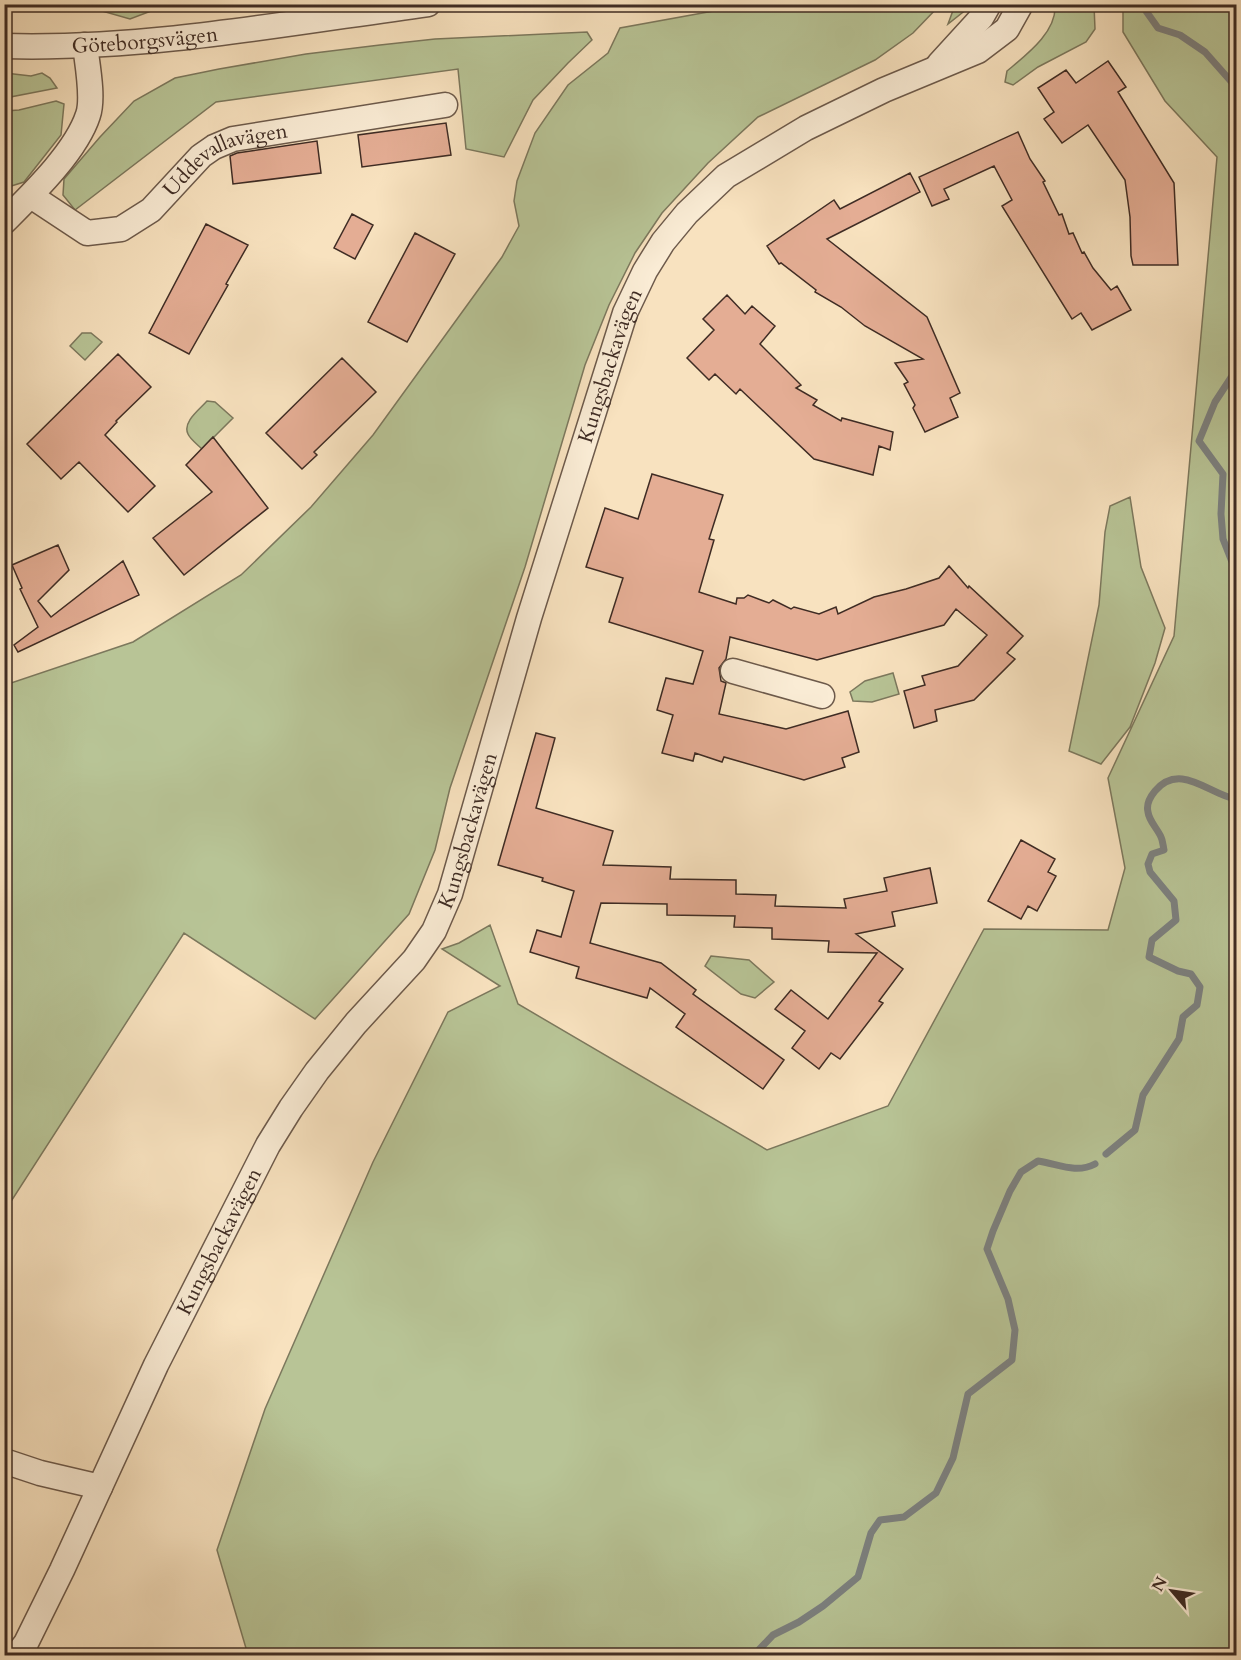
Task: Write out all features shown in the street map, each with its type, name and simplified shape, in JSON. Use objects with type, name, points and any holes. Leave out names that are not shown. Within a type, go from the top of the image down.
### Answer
[{"type":"street","name":"Göteborgsvägen","points":[[4,46],[143,42],[428,4]]},
{"type":"street","name":"Kungsbackavägen","points":[[935,68],[981,18],[989,4]]},
{"type":"street","name":"Kungsbackavägen","points":[[16,1656],[26,1643],[166,1344],[268,1145],[317,1071],[356,1023],[414,960],[434,931],[450,894],[529,618],[625,313],[645,271],[663,242],[681,220],[726,176],[806,128],[935,68],[978,51],[1007,28],[1021,4]]},
{"type":"street","points":[[4,222],[68,152],[89,114],[85,45]]},
{"type":"street","name":"Uddevallavägen","points":[[30,196],[87,233],[121,229],[151,210],[201,156],[214,147],[233,139],[445,105]]},
{"type":"street","points":[[733,671],[822,696]]},
{"type":"street","points":[[4,1461],[40,1473],[100,1487]]},
{"type":"green space","points":[[752,4],[937,5],[936,9],[913,33],[875,60],[758,117],[708,163],[662,213],[635,253],[609,305],[585,365],[525,567],[450,788],[435,850],[409,914],[315,1019],[184,933],[10,1203],[5,1203],[5,685],[133,642],[241,575],[311,507],[373,435],[502,257],[519,226],[514,201],[517,181],[535,133],[568,85],[608,53],[620,28]]},
{"type":"green space","points":[[81,5],[167,5],[130,19]]},
{"type":"green space","points":[[955,5],[972,5],[948,24]]},
{"type":"green space","points":[[1055,5],[1094,5],[1095,29],[1086,42],[1038,67],[1013,85],[1005,82],[1007,71],[1046,34],[1054,15]]},
{"type":"green space","points":[[1123,5],[1236,5],[1236,1655],[248,1655],[217,1550],[265,1409],[373,1162],[448,1012],[500,986],[442,949],[459,943],[490,925],[518,1004],[767,1150],[888,1106],[984,929],[1108,930],[1125,868],[1108,778],[1174,636],[1217,157],[1165,101],[1123,32]]},
{"type":"green space","points":[[587,32],[592,40],[533,100],[504,157],[466,149],[458,69],[216,102],[75,210],[63,195],[64,179],[134,101],[175,78],[306,54],[380,45],[435,39]]},
{"type":"green space","points":[[5,73],[31,76],[42,73],[50,78],[57,88],[5,98]]},
{"type":"green space","points":[[56,101],[64,104],[61,135],[24,182],[5,188],[5,111]]},
{"type":"green space","points":[[82,333],[91,333],[102,342],[85,360],[70,346]]},
{"type":"green space","points":[[207,401],[215,402],[233,418],[202,449],[190,438],[187,425]]},
{"type":"green space","points":[[1130,497],[1141,567],[1165,628],[1155,663],[1130,727],[1101,764],[1069,751],[1099,605],[1105,532],[1110,506]]},
{"type":"green space","points":[[893,673],[899,694],[872,702],[853,701],[850,692],[865,681]]},
{"type":"green space","points":[[711,956],[749,960],[774,982],[755,998],[741,994],[705,966]]},
{"type":"building","points":[[1108,61],[1126,87],[1118,92],[1174,183],[1178,265],[1133,265],[1125,180],[1088,125],[1062,143],[1044,119],[1054,112],[1038,88],[1066,70],[1076,83]]},
{"type":"building","points":[[446,123],[451,155],[362,167],[358,135]]},
{"type":"building","points":[[1018,132],[1030,159],[1045,181],[1043,182],[1059,215],[1062,214],[1069,234],[1073,233],[1082,253],[1084,252],[1093,268],[1111,290],[1117,286],[1131,310],[1092,330],[1081,313],[1072,319],[1002,206],[1012,200],[994,166],[944,189],[949,199],[932,206],[919,177]]},
{"type":"building","points":[[317,141],[321,173],[233,184],[230,156]]},
{"type":"building","points":[[910,173],[920,192],[827,239],[927,317],[960,393],[950,398],[958,417],[925,432],[904,384],[908,382],[895,363],[923,359],[865,326],[841,307],[815,292],[816,290],[781,263],[779,264],[767,246],[834,200],[840,209]]},
{"type":"building","points":[[352,214],[373,225],[355,259],[334,248]]},
{"type":"building","points":[[206,224],[248,245],[189,354],[149,333]]},
{"type":"building","points":[[415,233],[455,254],[407,342],[368,322]]},
{"type":"building","points":[[727,295],[745,314],[752,306],[775,326],[760,344],[801,385],[796,388],[817,400],[813,405],[841,421],[842,418],[893,432],[890,450],[879,446],[873,475],[814,459],[740,389],[736,394],[715,374],[709,380],[687,358],[714,330],[703,319]]},
{"type":"building","points":[[118,354],[151,387],[105,435],[155,486],[128,512],[79,462],[61,479],[27,444]]},
{"type":"building","points":[[342,358],[376,392],[314,452],[317,455],[302,469],[266,433]]},
{"type":"building","points":[[213,437],[268,508],[184,575],[153,538],[212,492],[186,465]]},
{"type":"building","points":[[652,474],[723,495],[709,539],[714,540],[699,592],[736,604],[737,598],[744,598],[748,595],[769,603],[773,600],[791,609],[794,607],[819,614],[836,607],[838,614],[874,597],[939,578],[949,566],[968,588],[969,586],[1023,636],[1007,653],[1015,659],[974,700],[935,710],[937,721],[914,728],[904,691],[925,685],[922,676],[958,666],[987,635],[956,609],[944,625],[817,660],[730,637],[726,659],[719,668],[721,681],[726,683],[719,714],[786,729],[848,711],[859,752],[842,758],[845,767],[804,780],[724,757],[722,762],[695,753],[693,761],[662,753],[673,715],[657,710],[666,678],[693,684],[703,651],[609,622],[623,578],[586,567],[605,508],[638,519]]},
{"type":"building","points":[[58,545],[69,570],[38,601],[51,617],[123,561],[139,595],[18,652],[14,645],[38,627],[20,589],[22,588],[12,565]]},
{"type":"building","points":[[536,733],[555,738],[536,808],[613,831],[603,865],[671,867],[670,879],[736,880],[736,894],[776,895],[775,906],[846,908],[844,899],[887,891],[884,878],[930,868],[937,903],[892,912],[895,926],[856,934],[903,969],[879,1001],[883,1003],[840,1059],[831,1053],[819,1069],[792,1048],[805,1031],[775,1009],[791,990],[828,1019],[877,953],[828,952],[829,941],[772,939],[772,928],[734,927],[735,916],[667,915],[667,904],[601,903],[590,943],[661,963],[696,990],[693,994],[784,1060],[763,1089],[676,1027],[685,1014],[650,988],[647,998],[576,978],[579,967],[530,952],[537,930],[561,937],[574,891],[542,881],[543,878],[498,865]]},
{"type":"building","points":[[1021,840],[1055,859],[1048,872],[1056,876],[1037,911],[1028,906],[1021,919],[988,901]]},
{"type":"waterway","points":[[1141,4],[1158,28],[1180,35],[1205,52],[1236,87]]},
{"type":"waterway","points":[[1236,370],[1215,402],[1199,441],[1223,474],[1221,514],[1223,539],[1236,572]]},
{"type":"waterway","points":[[1106,1154],[1135,1130],[1143,1095],[1179,1039],[1183,1017],[1197,1005],[1200,987],[1191,974],[1178,971],[1149,957],[1152,940],[1176,920],[1174,901],[1150,872],[1148,864],[1152,854],[1164,850],[1161,837],[1149,815],[1149,801],[1155,791],[1175,779],[1195,782],[1236,799]]},
{"type":"waterway","points":[[753,1656],[773,1635],[823,1606],[858,1577],[871,1533],[880,1520],[904,1517],[936,1493],[953,1458],[968,1394],[1012,1360],[1015,1330],[1008,1299],[987,1249],[1010,1191],[1021,1172],[1038,1161],[1074,1168],[1095,1164]]}]
